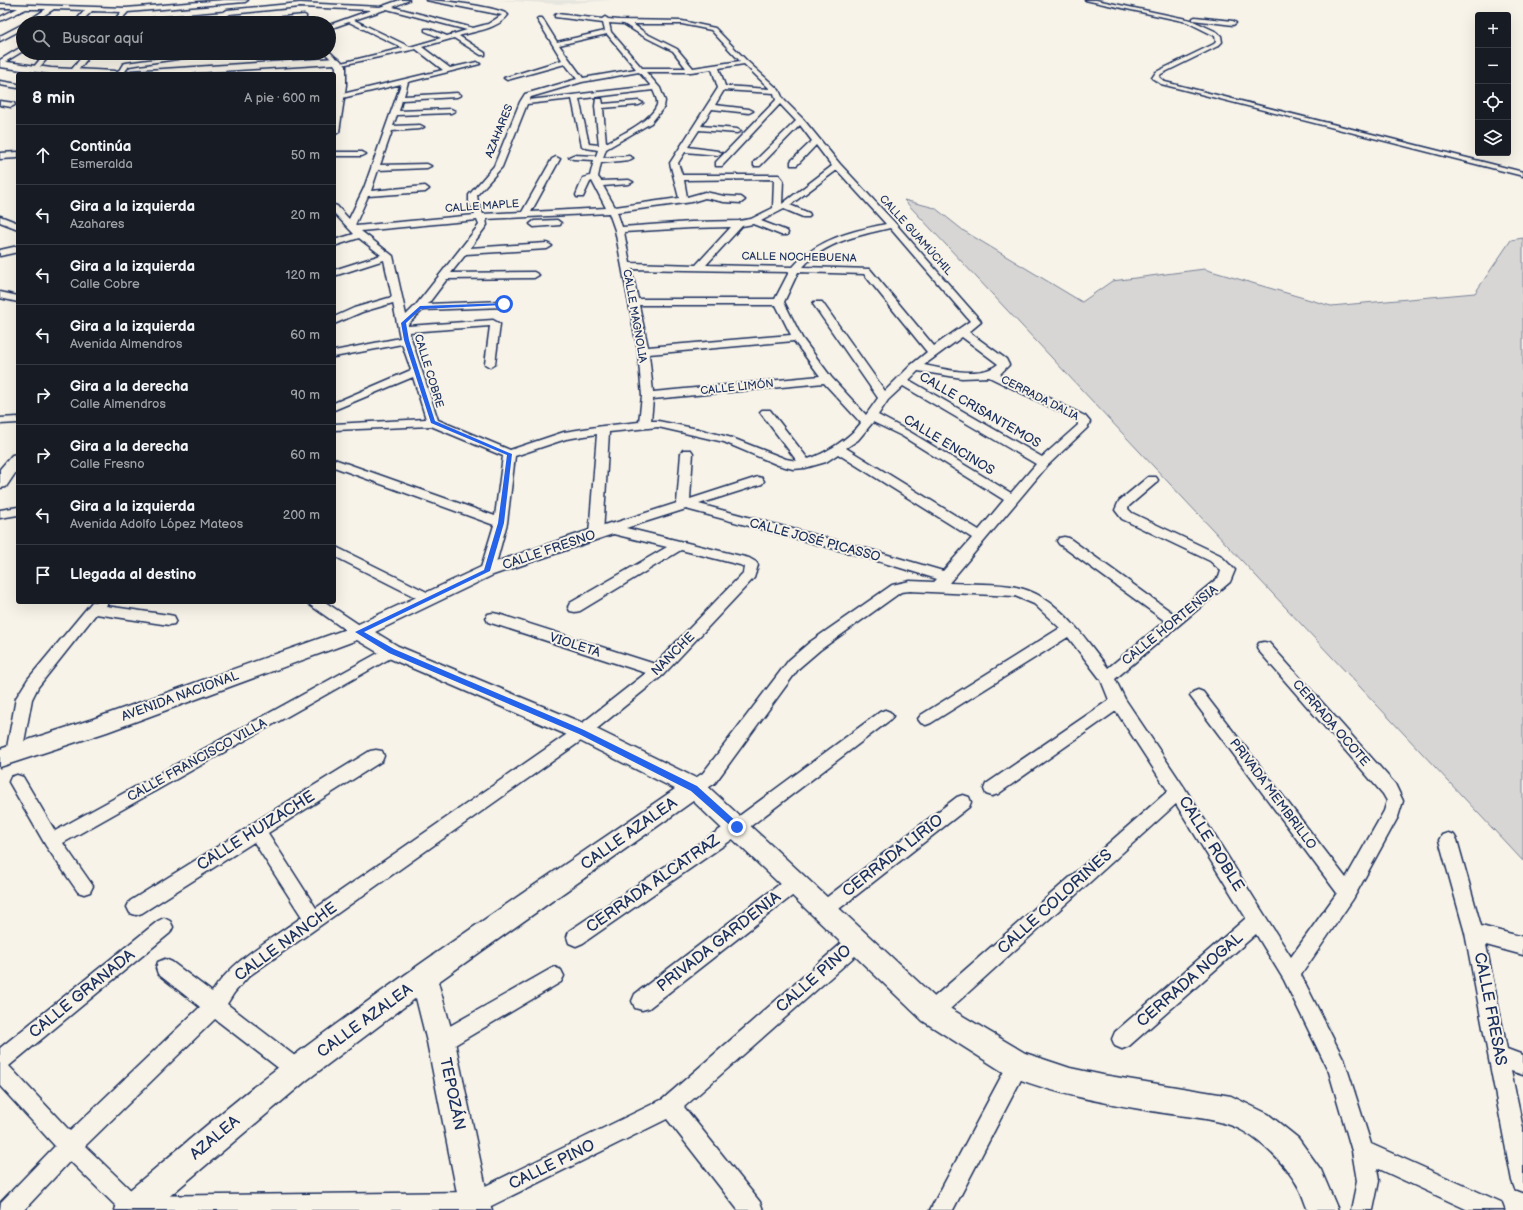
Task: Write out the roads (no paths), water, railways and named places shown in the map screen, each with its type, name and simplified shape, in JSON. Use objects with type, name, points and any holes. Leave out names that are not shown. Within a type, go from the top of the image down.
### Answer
[{"type":"street","points":[[0,6],[126,10],[245,0]]},
{"type":"street","points":[[336,25],[406,0]]},
{"type":"street","points":[[169,72],[338,63],[418,47],[490,25],[502,19],[505,15],[498,12],[429,0]]},
{"type":"street","points":[[1088,0],[1192,20],[1233,23]]},
{"type":"street","points":[[1104,0],[1192,20],[1218,36],[1219,42],[1216,45],[1158,73],[1155,78],[1163,83],[1287,116],[1523,174]]},
{"type":"street","points":[[225,2],[228,16]]},
{"type":"street","points":[[200,16],[306,4],[380,9]]},
{"type":"street","points":[[0,13],[15,7]]},
{"type":"street","points":[[0,19],[25,7]]},
{"type":"street","points":[[387,7],[474,30]]},
{"type":"street","points":[[39,16],[52,8]]},
{"type":"street","points":[[84,16],[90,9]]},
{"type":"street","points":[[145,16],[146,9]]},
{"type":"street","points":[[121,16],[126,10]]},
{"type":"street","points":[[557,16],[626,22],[675,21],[692,23],[713,29],[746,63],[777,91],[780,100],[718,164]]},
{"type":"street","points":[[540,19],[566,61],[581,80]]},
{"type":"street","points":[[349,20],[409,49]]},
{"type":"street","points":[[575,97],[586,146],[603,148],[648,121],[655,114],[661,101],[656,88],[608,32],[605,20]]},
{"type":"street","points":[[626,22],[644,34],[675,50],[691,70]]},
{"type":"street","points":[[0,39],[16,30]]},
{"type":"street","points":[[426,30],[451,37],[483,54]]},
{"type":"street","points":[[556,44],[608,32]]},
{"type":"street","points":[[644,34],[659,32]]},
{"type":"street","points":[[0,35],[7,36]]},
{"type":"street","points":[[418,47],[449,71]]},
{"type":"street","points":[[0,63],[16,53]]},
{"type":"street","points":[[35,69],[43,60]]},
{"type":"street","points":[[73,72],[83,60]]},
{"type":"street","points":[[121,72],[125,65],[160,60]]},
{"type":"street","points":[[335,60],[338,63],[336,109]]},
{"type":"street","points":[[507,78],[566,61]]},
{"type":"street","points":[[0,63],[63,72]]},
{"type":"street","name":"AZAHARES","points":[[482,221],[472,200],[472,196],[498,167],[524,102],[528,96],[581,80],[640,70],[691,70],[746,63]]},
{"type":"street","points":[[337,98],[477,64]]},
{"type":"street","points":[[715,67],[722,88]]},
{"type":"street","points":[[355,230],[405,82]]},
{"type":"street","points":[[0,83],[16,86]]},
{"type":"street","points":[[524,102],[656,88]]},
{"type":"street","points":[[722,88],[777,91]]},
{"type":"street","points":[[683,200],[679,178],[674,164],[722,88]]},
{"type":"street","points":[[400,98],[457,95]]},
{"type":"street","name":"CALLE GUAMÚCHIL","points":[[780,100],[800,121],[837,166],[892,225],[976,322],[962,332]]},
{"type":"street","points":[[0,103],[11,105]]},
{"type":"street","points":[[596,181],[598,160],[603,148],[599,104],[639,103]]},
{"type":"street","points":[[710,107],[749,111]]},
{"type":"street","points":[[395,113],[451,111]]},
{"type":"street","points":[[757,164],[800,121]]},
{"type":"street","points":[[389,128],[420,127]]},
{"type":"street","points":[[697,128],[737,132]]},
{"type":"street","points":[[794,163],[816,141]]},
{"type":"street","points":[[684,149],[718,153]]},
{"type":"street","points":[[336,154],[362,154]]},
{"type":"street","points":[[0,156],[16,156]]},
{"type":"street","points":[[573,157],[598,160],[629,158]]},
{"type":"street","points":[[525,215],[556,159]]},
{"type":"street","points":[[375,168],[427,166]]},
{"type":"street","points":[[620,230],[691,225],[739,224],[754,221],[780,208],[837,166]]},
{"type":"street","points":[[679,178],[776,177],[779,180],[780,208]]},
{"type":"street","points":[[580,195],[586,180],[630,182]]},
{"type":"street","name":"CALLE MAGNOLIA","points":[[596,181],[612,210],[620,230],[643,351],[648,396],[645,424]]},
{"type":"street","points":[[366,194],[425,189]]},
{"type":"street","name":"CALLE MAPLE","points":[[336,242],[355,230],[482,221],[525,215],[612,210],[692,199],[707,195],[724,199],[741,200]]},
{"type":"street","points":[[780,208],[806,215]]},
{"type":"street","points":[[336,212],[355,230],[388,256]]},
{"type":"street","points":[[0,220],[16,225]]},
{"type":"street","points":[[405,331],[420,307],[463,251],[482,221],[557,223]]},
{"type":"street","points":[[754,221],[784,233]]},
{"type":"street","points":[[699,267],[739,224]]},
{"type":"street","points":[[779,302],[796,269],[809,256],[832,243],[860,232],[892,225]]},
{"type":"street","points":[[463,251],[548,246]]},
{"type":"street","points":[[0,253],[16,249]]},
{"type":"street","points":[[336,272],[388,256]]},
{"type":"street","name":"CALLE COBRE","points":[[388,256],[416,372],[433,422]]},
{"type":"street","name":"CALLE NOCHEBUENA","points":[[626,266],[867,271],[933,352]]},
{"type":"street","points":[[444,276],[534,275]]},
{"type":"street","points":[[0,295],[16,299]]},
{"type":"street","points":[[336,320],[358,310],[398,298]]},
{"type":"street","points":[[633,302],[779,302]]},
{"type":"street","points":[[779,302],[797,338],[827,379],[869,419]]},
{"type":"street","points":[[420,307],[504,304]]},
{"type":"street","points":[[818,304],[884,398]]},
{"type":"street","points":[[336,353],[405,331],[493,323],[495,324],[490,364]]},
{"type":"street","points":[[336,428],[433,422],[509,454],[564,436],[603,429],[645,424],[665,425],[728,440],[782,462],[805,464],[822,459],[854,438],[884,398],[915,367],[933,352],[962,332]]},
{"type":"street","name":"CERRADA DALIA","points":[[962,332],[1002,361],[1004,364],[1001,369],[992,374]]},
{"type":"street","points":[[643,351],[797,338]]},
{"type":"street","points":[[915,367],[976,375],[992,374]]},
{"type":"street","points":[[336,406],[416,372]]},
{"type":"street","name":"CERRADA DALIA","points":[[992,374],[1081,418],[1084,422],[1083,426],[1043,463]]},
{"type":"street","name":"CALLE LIMÓN","points":[[648,396],[827,379]]},
{"type":"street","name":"CALLE CRISANTEMOS","points":[[902,381],[1043,463]]},
{"type":"street","points":[[766,412],[805,464]]},
{"type":"street","name":"CALLE ENCINOS","points":[[869,419],[906,434],[1012,499]]},
{"type":"street","points":[[0,421],[16,420]]},
{"type":"street","points":[[603,429],[603,532]]},
{"type":"street","points":[[839,448],[980,537]]},
{"type":"street","points":[[684,504],[687,452]]},
{"type":"street","points":[[487,571],[501,523],[509,454]]},
{"type":"street","points":[[0,483],[4,475],[16,461]]},
{"type":"street","points":[[941,582],[1043,463]]},
{"type":"street","points":[[336,464],[501,523]]},
{"type":"street","name":"CALLE HORTENSIA","points":[[1107,677],[1225,579],[1228,570],[1214,558],[1127,516],[1121,510],[1123,504],[1152,480]]},
{"type":"street","points":[[603,532],[684,504],[758,481]]},
{"type":"street","name":"CALLE JOSÉ PICASSO","points":[[684,504],[864,552],[941,582]]},
{"type":"street","points":[[0,514],[16,511]]},
{"type":"street","points":[[603,532],[679,546]]},
{"type":"street","name":"CALLE FRESNO","points":[[359,632],[487,571],[603,532]]},
{"type":"street","points":[[1064,541],[1174,621]]},
{"type":"street","points":[[575,607],[679,546]]},
{"type":"street","name":"NANCHE","points":[[582,732],[658,671],[749,574],[751,565],[744,561],[679,546]]},
{"type":"street","points":[[336,551],[430,599]]},
{"type":"street","name":"CALLE ROBLE","points":[[941,582],[1015,591],[1039,601],[1070,629],[1107,677],[1118,702],[1178,792],[1291,974],[1338,1069],[1363,1151],[1368,1181],[1362,1210]]},
{"type":"street","name":"CALLE AZALEA","points":[[298,1070],[424,978],[709,778],[794,664],[815,646],[897,588],[941,582]]},
{"type":"street","points":[[318,604],[359,632],[391,651],[582,732],[694,788],[932,1012],[1018,1065],[1070,1082],[1096,1088],[1231,1110],[1258,1124],[1288,1148],[1311,1180],[1323,1210]]},
{"type":"street","points":[[7,755],[24,698],[33,683],[97,606],[170,620]]},
{"type":"street","name":"VIOLETA","points":[[493,618],[658,671]]},
{"type":"street","points":[[926,719],[1070,629]]},
{"type":"street","name":"AVENIDA NACIONAL","points":[[7,755],[99,726],[359,632]]},
{"type":"street","name":"CERRADA OCOTE","points":[[1264,646],[1389,788],[1395,801],[1392,812],[1347,893]]},
{"type":"street","name":"CALLE FRANCISCO VILLA","points":[[52,841],[391,651]]},
{"type":"street","name":"PRIVADA MEMBRILLO","points":[[1198,696],[1347,893]]},
{"type":"street","points":[[992,789],[1118,702]]},
{"type":"street","name":"CERRADA ALCATRAZ","points":[[576,937],[737,827],[885,716]]},
{"type":"street","name":"CALLE NANCHE","points":[[9,1210],[70,1146],[214,1007],[227,986],[242,970],[582,732]]},
{"type":"street","name":"CALLE HUIZACHE","points":[[136,907],[256,830],[376,756]]},
{"type":"street","points":[[16,782],[52,841],[84,886]]},
{"type":"street","name":"CALLE COLORINES","points":[[932,1012],[1178,792]]},
{"type":"street","name":"CERRADA LIRIO","points":[[824,910],[963,802]]},
{"type":"street","points":[[256,830],[314,920]]},
{"type":"street","name":"CALLE FRESAS","points":[[1448,840],[1474,933],[1500,1057],[1523,1181]]},
{"type":"street","name":"PRIVADA GARDENIA","points":[[642,1001],[795,883]]},
{"type":"street","points":[[1291,974],[1347,893]]},
{"type":"street","name":"CERRADA NOGAL","points":[[1122,1039],[1258,920]]},
{"type":"street","name":"CALLE GRANADA","points":[[0,1061],[164,928]]},
{"type":"street","points":[[1474,933],[1523,946]]},
{"type":"street","name":"CALLE PINO","points":[[132,1208],[476,1207],[670,1106],[857,942]]},
{"type":"street","points":[[165,968],[298,1070]]},
{"type":"street","points":[[441,1042],[554,976]]},
{"type":"street","name":"TEPOZÁN","points":[[424,978],[441,1042],[476,1207]]},
{"type":"street","points":[[1500,1057],[1523,1065]]},
{"type":"street","points":[[941,1210],[1018,1065]]},
{"type":"street","name":"AZALEA","points":[[132,1208],[214,1138],[298,1070]]},
{"type":"street","points":[[0,1071],[70,1146],[132,1208]]},
{"type":"street","points":[[670,1106],[752,1210]]},
{"type":"street","points":[[1363,1151],[1493,1210]]}]
